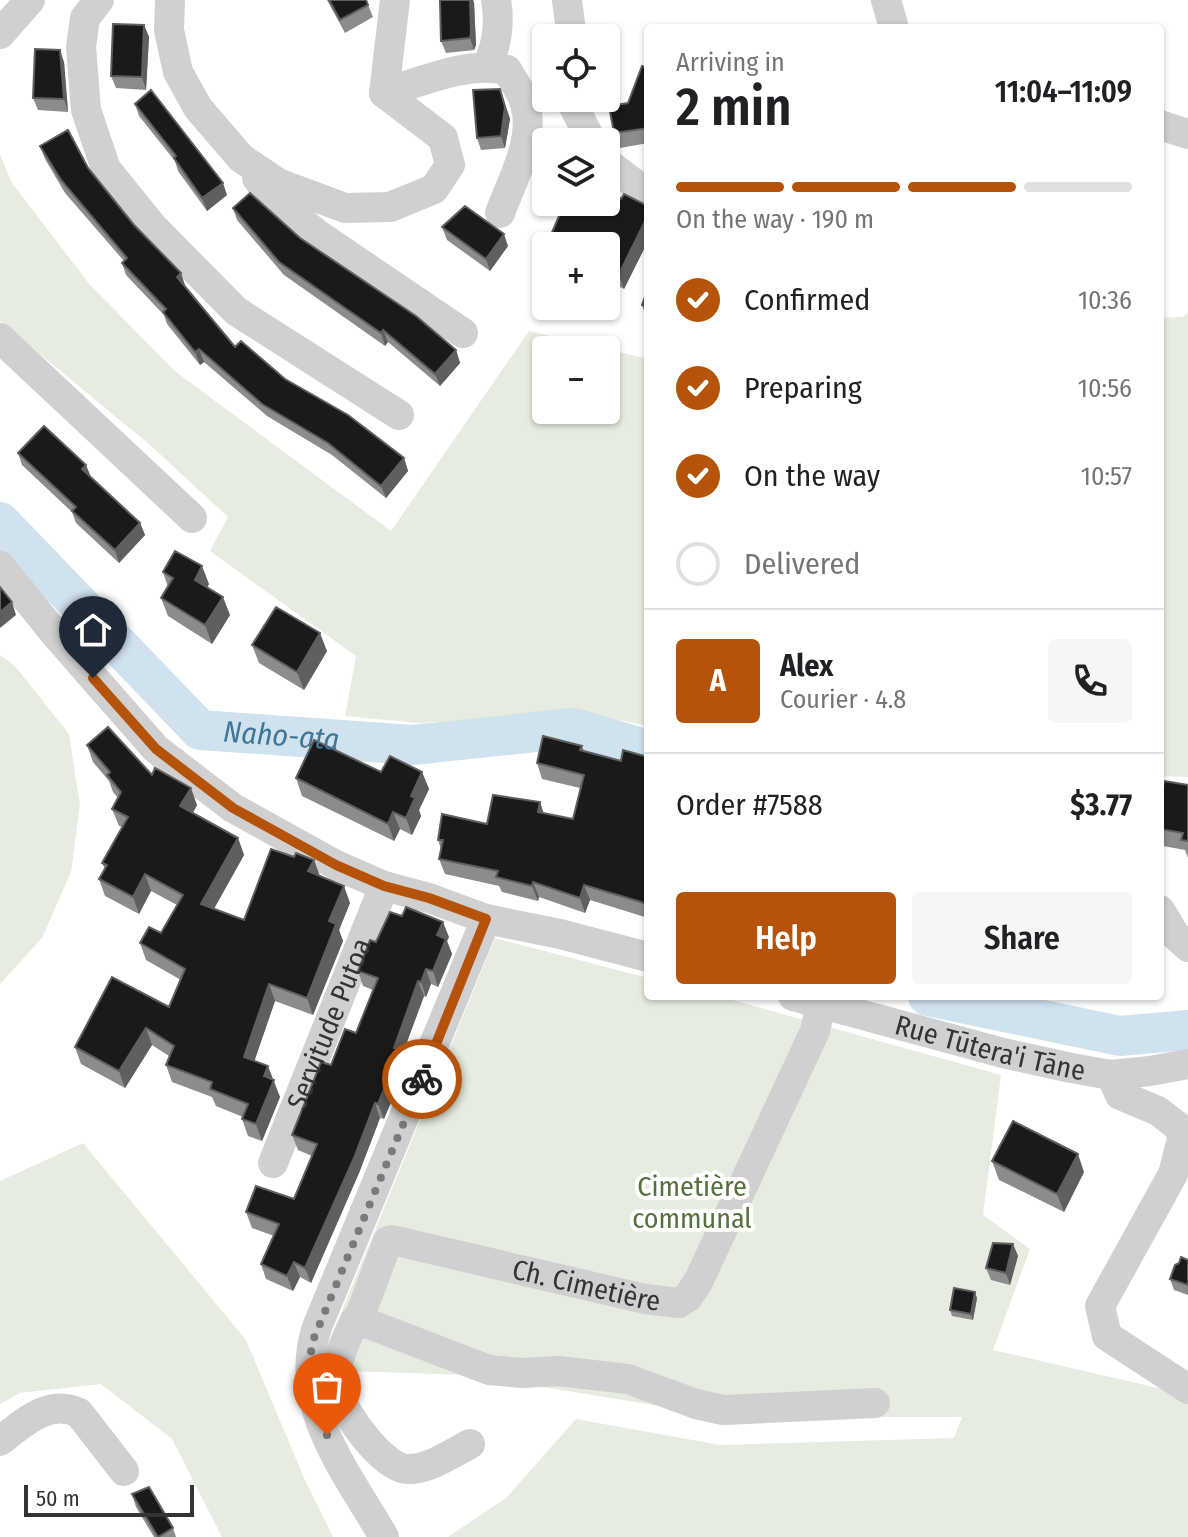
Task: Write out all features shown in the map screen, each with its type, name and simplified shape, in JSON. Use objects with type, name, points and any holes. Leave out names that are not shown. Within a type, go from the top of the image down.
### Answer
[{"type":"street","points":[[0,34],[30,0]]},
{"type":"street","points":[[99,0],[85,18],[81,47],[86,110],[106,169],[152,226],[236,311],[399,415]]},
{"type":"street","points":[[170,0],[169,30],[178,72],[198,108],[271,197],[317,234],[463,333]]},
{"type":"street","points":[[384,93],[395,0]]},
{"type":"street","points":[[487,66],[494,53],[499,14],[496,0]]},
{"type":"street","points":[[567,0],[570,24]]},
{"type":"street","points":[[886,0],[893,24]]},
{"type":"street","points":[[384,93],[447,74],[487,66],[507,70],[525,101],[529,122],[521,157],[500,213]]},
{"type":"street","points":[[241,158],[278,183],[345,208],[390,207],[434,189],[450,165],[443,138],[384,93]]},
{"type":"street","points":[[1164,126],[1188,134]]},
{"type":"street","points":[[620,173],[644,191]]},
{"type":"street","points":[[0,338],[192,518]]},
{"type":"street","points":[[0,566],[156,749],[208,791],[260,824],[336,865],[384,886],[429,898],[486,919],[644,956]]},
{"type":"street","name":"Servitude Putoa","points":[[273,1163],[384,886]]},
{"type":"street","points":[[1164,917],[1175,935],[1188,947]]},
{"type":"street","points":[[384,1537],[331,1446],[310,1384],[309,1362],[314,1338],[486,919]]},
{"type":"street","name":"Rue Tūtera'i Tāne","points":[[807,1000],[1003,1053],[1111,1075],[1188,1064]]},
{"type":"street","name":"Ch. Cimetière","points":[[470,1444],[422,1467],[406,1470],[382,1457],[348,1413],[337,1393],[336,1371],[345,1343],[359,1318],[388,1241],[645,1299],[679,1303],[688,1297],[699,1280],[815,1031],[807,1000]]},
{"type":"street","points":[[1111,1075],[1120,1095],[1158,1111],[1180,1128],[1182,1139],[1173,1174],[1100,1306],[1107,1336],[1188,1389]]},
{"type":"street","points":[[359,1318],[439,1353],[489,1370],[522,1373],[558,1371],[628,1379],[696,1404],[723,1410],[875,1403]]},
{"type":"street","points":[[0,1441],[43,1411],[69,1408],[79,1413],[124,1471]]},
{"type":"green space","points":[[0,155],[12,183],[90,285],[176,372],[391,531],[529,331],[550,336],[532,336],[532,424],[620,424],[620,352],[644,358],[644,725],[587,713],[419,723],[345,716],[356,656],[210,551],[228,517],[150,445],[0,321]]},
{"type":"green space","points":[[1188,313],[1188,777],[1164,776],[1164,318],[1183,317]]},
{"type":"green space","points":[[0,655],[15,666],[69,734],[80,805],[71,872],[42,938],[0,984]]},
{"type":"green space","name":"Cimetière communal","points":[[495,938],[644,977],[644,1000],[732,1000],[1001,1075],[983,1215],[1030,1249],[993,1350],[1188,1395],[1188,1537],[448,1537],[506,1498],[576,1419],[720,1445],[954,1438],[962,1417],[726,1417],[470,1375],[346,1371],[327,1347]]},
{"type":"green space","points":[[83,1143],[246,1340],[304,1478],[333,1537],[222,1537],[172,1439],[101,1384],[20,1393],[0,1404],[0,1181]]},
{"type":"building","points":[[329,0],[366,0],[368,5],[340,20]]},
{"type":"building","points":[[440,0],[470,0],[470,38],[441,41]]},
{"type":"building","points":[[113,24],[144,25],[142,77],[111,76]]},
{"type":"building","points":[[35,49],[60,50],[64,99],[33,98]]},
{"type":"building","points":[[644,67],[644,129],[620,132],[620,128],[613,128],[610,112],[620,112],[620,104],[628,103]]},
{"type":"building","points":[[500,89],[505,107],[501,136],[477,138],[473,90]]},
{"type":"building","points":[[151,90],[223,183],[202,198],[174,158],[176,156],[135,104]]},
{"type":"building","points":[[68,130],[88,168],[134,225],[181,273],[177,277],[235,347],[241,341],[285,379],[348,415],[404,458],[381,486],[328,443],[262,404],[199,349],[195,352],[163,312],[166,309],[122,263],[127,258],[61,180],[40,146]]},
{"type":"building","points":[[250,193],[300,238],[416,316],[456,350],[435,374],[383,330],[381,333],[279,262],[233,208]]},
{"type":"building","points":[[624,194],[644,204],[644,223],[620,272],[620,232],[552,232],[559,216],[620,216],[620,198]]},
{"type":"building","points":[[465,206],[504,234],[486,259],[442,227]]},
{"type":"building","points":[[44,426],[86,465],[82,469],[140,523],[115,550],[72,511],[76,507],[18,453]]},
{"type":"building","points":[[175,551],[202,566],[195,580],[223,597],[205,625],[161,598],[173,578],[163,572]]},
{"type":"building","points":[[0,587],[12,602],[0,612]]},
{"type":"building","points":[[276,607],[320,633],[297,672],[252,645]]},
{"type":"building","points":[[108,727],[152,775],[155,768],[191,788],[180,806],[238,838],[201,904],[244,920],[271,849],[314,860],[308,871],[344,886],[329,921],[336,924],[307,998],[269,984],[244,1057],[268,1066],[264,1076],[274,1080],[256,1124],[242,1119],[248,1104],[210,1089],[212,1082],[166,1065],[174,1046],[146,1028],[119,1071],[75,1047],[112,977],[169,1007],[185,969],[140,943],[149,927],[161,933],[183,895],[145,874],[133,897],[99,879],[107,865],[102,863],[128,817],[112,809],[121,792],[107,775],[110,772],[87,745]]},
{"type":"building","points":[[543,736],[621,761],[623,750],[644,756],[644,904],[584,885],[580,898],[533,882],[532,886],[496,877],[498,871],[439,859],[443,840],[438,840],[442,814],[487,824],[493,795],[540,802],[538,812],[573,819],[584,775],[537,763]]},
{"type":"building","points":[[314,740],[381,772],[390,756],[422,772],[411,796],[415,798],[406,818],[393,812],[388,824],[296,778]]},
{"type":"building","points":[[1164,781],[1188,785],[1188,841],[1181,840],[1183,833],[1164,830]]},
{"type":"building","points":[[406,907],[443,922],[437,935],[446,939],[433,971],[426,969],[421,982],[418,981],[394,1048],[398,1049],[398,1055],[305,1268],[294,1262],[287,1276],[261,1264],[279,1224],[246,1212],[256,1186],[294,1199],[317,1144],[292,1135],[321,1062],[331,1065],[345,1029],[356,1033],[378,978],[358,971],[370,940],[376,942],[390,912],[402,916]]},
{"type":"building","points":[[1013,1121],[1078,1154],[1057,1194],[992,1161]]},
{"type":"building","points":[[993,1243],[1013,1244],[1006,1273],[986,1268]]},
{"type":"building","points":[[1181,1257],[1188,1260],[1188,1285],[1170,1279]]},
{"type":"building","points":[[954,1288],[975,1292],[971,1314],[950,1310]]},
{"type":"building","points":[[149,1487],[173,1528],[158,1537],[132,1494]]},
{"type":"waterway","name":"Naho-ata","points":[[0,522],[200,730],[413,745],[574,728],[644,749]]},
{"type":"waterway","name":"Naho-ata","points":[[947,1000],[1120,1036],[1188,1030]]},
{"type":"way so far","points":[[327,1435],[317,1413],[310,1384],[309,1362],[314,1338],[422,1079]]},
{"type":"route","points":[[93,678],[156,749],[233,808],[336,865],[384,886],[429,898],[486,919],[422,1079]]}]
